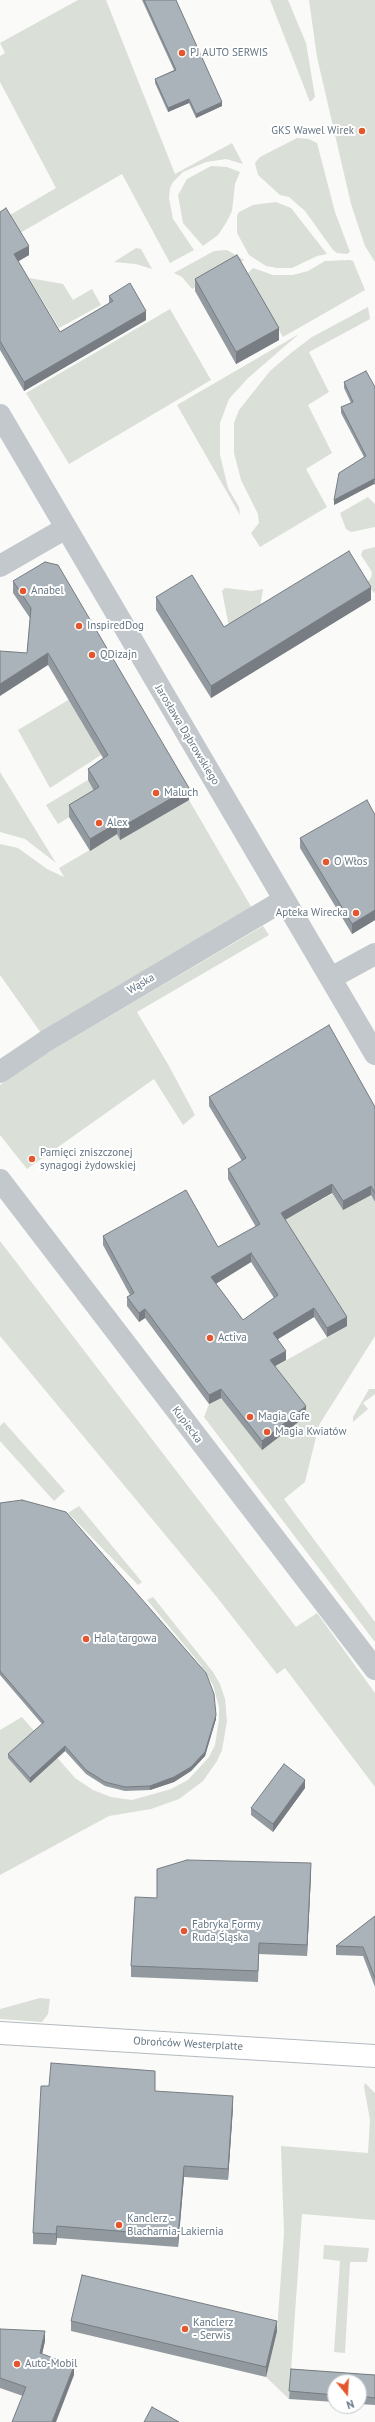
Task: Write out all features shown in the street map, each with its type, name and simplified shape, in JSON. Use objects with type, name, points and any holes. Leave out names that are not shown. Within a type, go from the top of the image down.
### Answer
[{"type":"street","name":"Jarosława Dąbrowskiego","points":[[0,415],[375,1054]]},
{"type":"street","points":[[0,566],[66,528]]},
{"type":"street","name":"Wąska","points":[[0,1072],[46,1041],[284,900]]},
{"type":"street","points":[[331,978],[375,954]]},
{"type":"street","name":"Kupiecka","points":[[0,1180],[375,1670]]},
{"type":"street","name":"Obrońców Westerplatte","points":[[0,2033],[375,2056]]},
{"type":"shaded area","points":[[78,0],[106,0],[175,174],[232,143],[243,164],[226,159],[206,162],[183,172],[173,182],[170,188],[169,198],[173,219],[194,250],[170,263],[122,174],[20,233],[10,215],[56,188],[0,82],[0,56],[5,53],[0,43]]},
{"type":"shaded area","points":[[270,0],[288,0],[306,43],[315,97],[310,102]]},
{"type":"shaded area","name":"GKS Wawel Wirek","points":[[309,0],[375,0],[375,262],[365,246],[351,204],[317,57]]},
{"type":"shaded area","points":[[297,138],[309,139],[317,143],[335,212],[350,252],[347,254],[337,253],[333,250],[305,211],[289,197],[280,195],[258,175],[255,163],[260,157]]},
{"type":"shaded area","points":[[211,166],[227,167],[240,172],[235,184],[232,211],[226,223],[218,235],[203,246],[183,223],[178,195],[187,179]]},
{"type":"shaded area","points":[[276,202],[291,208],[327,254],[317,256],[292,268],[266,266],[249,255],[237,233],[237,216],[239,212],[253,205]]},
{"type":"shaded area","points":[[136,248],[141,249],[152,269],[136,264],[114,262]]},
{"type":"shaded area","points":[[227,250],[244,260],[192,289],[182,277],[174,273],[214,251]]},
{"type":"shaded area","points":[[325,261],[353,261],[365,290],[283,337],[247,274],[253,268],[273,275],[293,275],[308,271]]},
{"type":"shaded area","points":[[29,278],[63,284],[73,300],[92,289],[101,305],[59,328]]},
{"type":"shaded area","points":[[368,307],[370,319],[309,352],[329,392],[308,405],[332,453],[306,469],[327,507],[260,547],[251,533],[259,523],[258,514],[241,480],[234,453],[234,423],[239,410],[270,371],[291,353],[312,337]]},
{"type":"shaded area","points":[[170,309],[211,380],[69,464],[26,393]]},
{"type":"shaded area","points":[[299,334],[248,378],[229,399],[220,423],[220,455],[228,488],[239,507],[240,515],[177,405]]},
{"type":"shaded area","points":[[368,497],[375,504],[375,527],[351,532],[346,529],[340,513]]},
{"type":"shaded area","points":[[375,547],[374,593],[366,583],[371,578],[372,572],[361,555],[363,550]]},
{"type":"shaded area","points":[[225,588],[252,591],[263,589],[260,607],[229,627],[222,591]]},
{"type":"shaded area","points":[[75,696],[101,755],[50,788],[18,730]]},
{"type":"shaded area","points":[[0,772],[56,863],[25,839],[0,832]]},
{"type":"shaded area","points":[[88,780],[99,799],[58,824],[46,805]]},
{"type":"shaded area","points":[[189,800],[253,910],[41,1033],[0,975],[0,844],[18,848],[47,869],[64,877],[59,868],[117,834],[120,839]]},
{"type":"shaded area","points":[[263,926],[269,935],[137,1012],[169,1066],[195,1115],[183,1125],[154,1079],[27,1169],[0,1135],[0,1085],[37,1059]]},
{"type":"shaded area","points":[[332,1194],[343,1210],[370,1194],[375,1202],[375,1336],[319,1425],[305,1482],[284,1499],[375,1622],[375,1642],[204,1417],[209,1404],[347,1326],[281,1222]]},
{"type":"shaded area","points":[[0,1241],[296,1627],[317,1613],[375,1693],[375,1787],[285,1668],[277,1674],[216,1596],[0,1336]]},
{"type":"shaded area","points":[[369,1389],[375,1389],[375,1394],[363,1403],[368,1409],[353,1422],[353,1417]]},
{"type":"shaded area","points":[[4,1422],[65,1491],[54,1501],[0,1441],[0,1426]]},
{"type":"shaded area","points":[[79,1506],[142,1582],[138,1585],[68,1513]]},
{"type":"shaded area","points":[[153,1597],[213,1672],[220,1684],[225,1699],[227,1721],[222,1750],[217,1761],[203,1781],[179,1799],[151,1809],[109,1816],[0,1875],[0,1730],[22,1717],[75,1778],[93,1790],[111,1797],[132,1800],[171,1789],[188,1780],[209,1757],[215,1745],[219,1719],[219,1707],[213,1685],[200,1664],[147,1600]]},
{"type":"shaded area","points":[[40,1998],[50,1999],[48,2014],[42,2022],[0,2019],[0,2009]]},
{"type":"shaded area","points":[[365,2083],[375,2093],[375,2220],[302,2214],[289,2399],[266,2377],[277,2331],[284,2233],[281,2146],[368,2153],[370,2120],[364,2087]]},
{"type":"shaded area","points":[[324,2245],[369,2248],[367,2262],[350,2262],[345,2353],[334,2352],[340,2261],[323,2259]]},
{"type":"building","name":"PJ AUTO SERWIS","points":[[144,0],[176,0],[222,102],[196,114],[189,99],[168,108],[155,79],[176,70]]},
{"type":"building","points":[[6,208],[29,246],[14,254],[60,332],[113,301],[109,296],[130,283],[146,311],[24,382],[0,341],[0,212]]},
{"type":"building","points":[[237,255],[279,328],[236,352],[195,279]]},
{"type":"building","points":[[366,371],[375,387],[375,480],[374,479],[334,500],[339,473],[366,456],[341,407],[353,402],[344,382]]},
{"type":"building","points":[[349,551],[371,587],[211,686],[156,597],[192,575],[224,627]]},
{"type":"building","points":[[45,562],[58,565],[189,788],[120,828],[117,823],[90,839],[69,805],[99,787],[88,769],[108,755],[48,653],[0,684],[0,651],[27,653],[31,608],[13,581]]},
{"type":"building","points":[[367,800],[375,815],[375,910],[352,924],[300,838]]},
{"type":"building","points":[[329,1025],[375,1107],[375,1193],[371,1186],[343,1201],[332,1184],[281,1213],[347,1317],[327,1328],[314,1308],[273,1333],[286,1351],[270,1360],[306,1406],[262,1441],[221,1389],[209,1395],[145,1309],[139,1313],[127,1297],[134,1293],[103,1236],[186,1190],[218,1247],[260,1224],[228,1169],[246,1158],[209,1097]],"holes":[[[251,1253],[278,1295],[243,1320],[211,1277]]]},
{"type":"building","name":"Hala targowa","points":[[22,1500],[66,1512],[206,1673],[214,1694],[216,1715],[205,1752],[191,1767],[174,1777],[150,1786],[125,1787],[105,1782],[86,1770],[65,1746],[30,1778],[8,1754],[44,1722],[0,1671],[0,1503]]},
{"type":"building","points":[[284,1764],[305,1780],[273,1824],[251,1808]]},
{"type":"building","points":[[187,1860],[311,1863],[307,1945],[259,1943],[258,1971],[131,1966],[135,1897],[157,1898],[157,1869]]},
{"type":"building","points":[[375,1916],[375,1978],[363,1947],[336,1946]]},
{"type":"building","points":[[51,2063],[155,2071],[155,2091],[233,2096],[228,2169],[184,2166],[178,2236],[57,2226],[56,2234],[33,2233],[41,2086],[49,2086]]},
{"type":"building","points":[[82,2275],[277,2321],[266,2367],[71,2321]]},
{"type":"building","points":[[0,2329],[45,2331],[40,2353],[74,2366],[52,2422],[12,2422],[26,2387],[0,2378]]},
{"type":"building","points":[[291,2369],[361,2374],[327,2374],[327,2394],[289,2391]]},
{"type":"building","points":[[367,2374],[375,2375],[375,2398],[367,2397]]},
{"type":"building","points":[[152,2407],[179,2422],[144,2422]]},
{"type":"place","name":"PJ AUTO SERWIS","points":[[182,53]]},
{"type":"place","name":"GKS Wawel Wirek","points":[[362,131]]},
{"type":"place","name":"Anabel","points":[[23,591]]},
{"type":"place","name":"InspiredDog","points":[[79,626]]},
{"type":"place","name":"QDizajn","points":[[92,655]]},
{"type":"place","name":"Maluch","points":[[156,793]]},
{"type":"place","name":"Alex","points":[[99,823]]},
{"type":"place","name":"O Włos","points":[[326,862]]},
{"type":"place","name":"Apteka Wirecka","points":[[356,913]]},
{"type":"place","name":"Pamięci zniszczonej synagogi żydowskiej","points":[[32,1159]]},
{"type":"place","name":"Activa","points":[[210,1338]]},
{"type":"place","name":"Magia Cafe","points":[[250,1417]]},
{"type":"place","name":"Magia Kwiatów","points":[[267,1432]]},
{"type":"place","name":"Hala targowa","points":[[86,1639]]},
{"type":"place","name":"Fabryka Formy Ruda Śląska","points":[[184,1931]]},
{"type":"place","name":"Kanclerz - Blacharnia-Lakiernia","points":[[119,2225]]},
{"type":"place","name":"Kanclerz - Serwis","points":[[185,2329]]},
{"type":"place","name":"Auto-Mobil","points":[[17,2364]]}]
